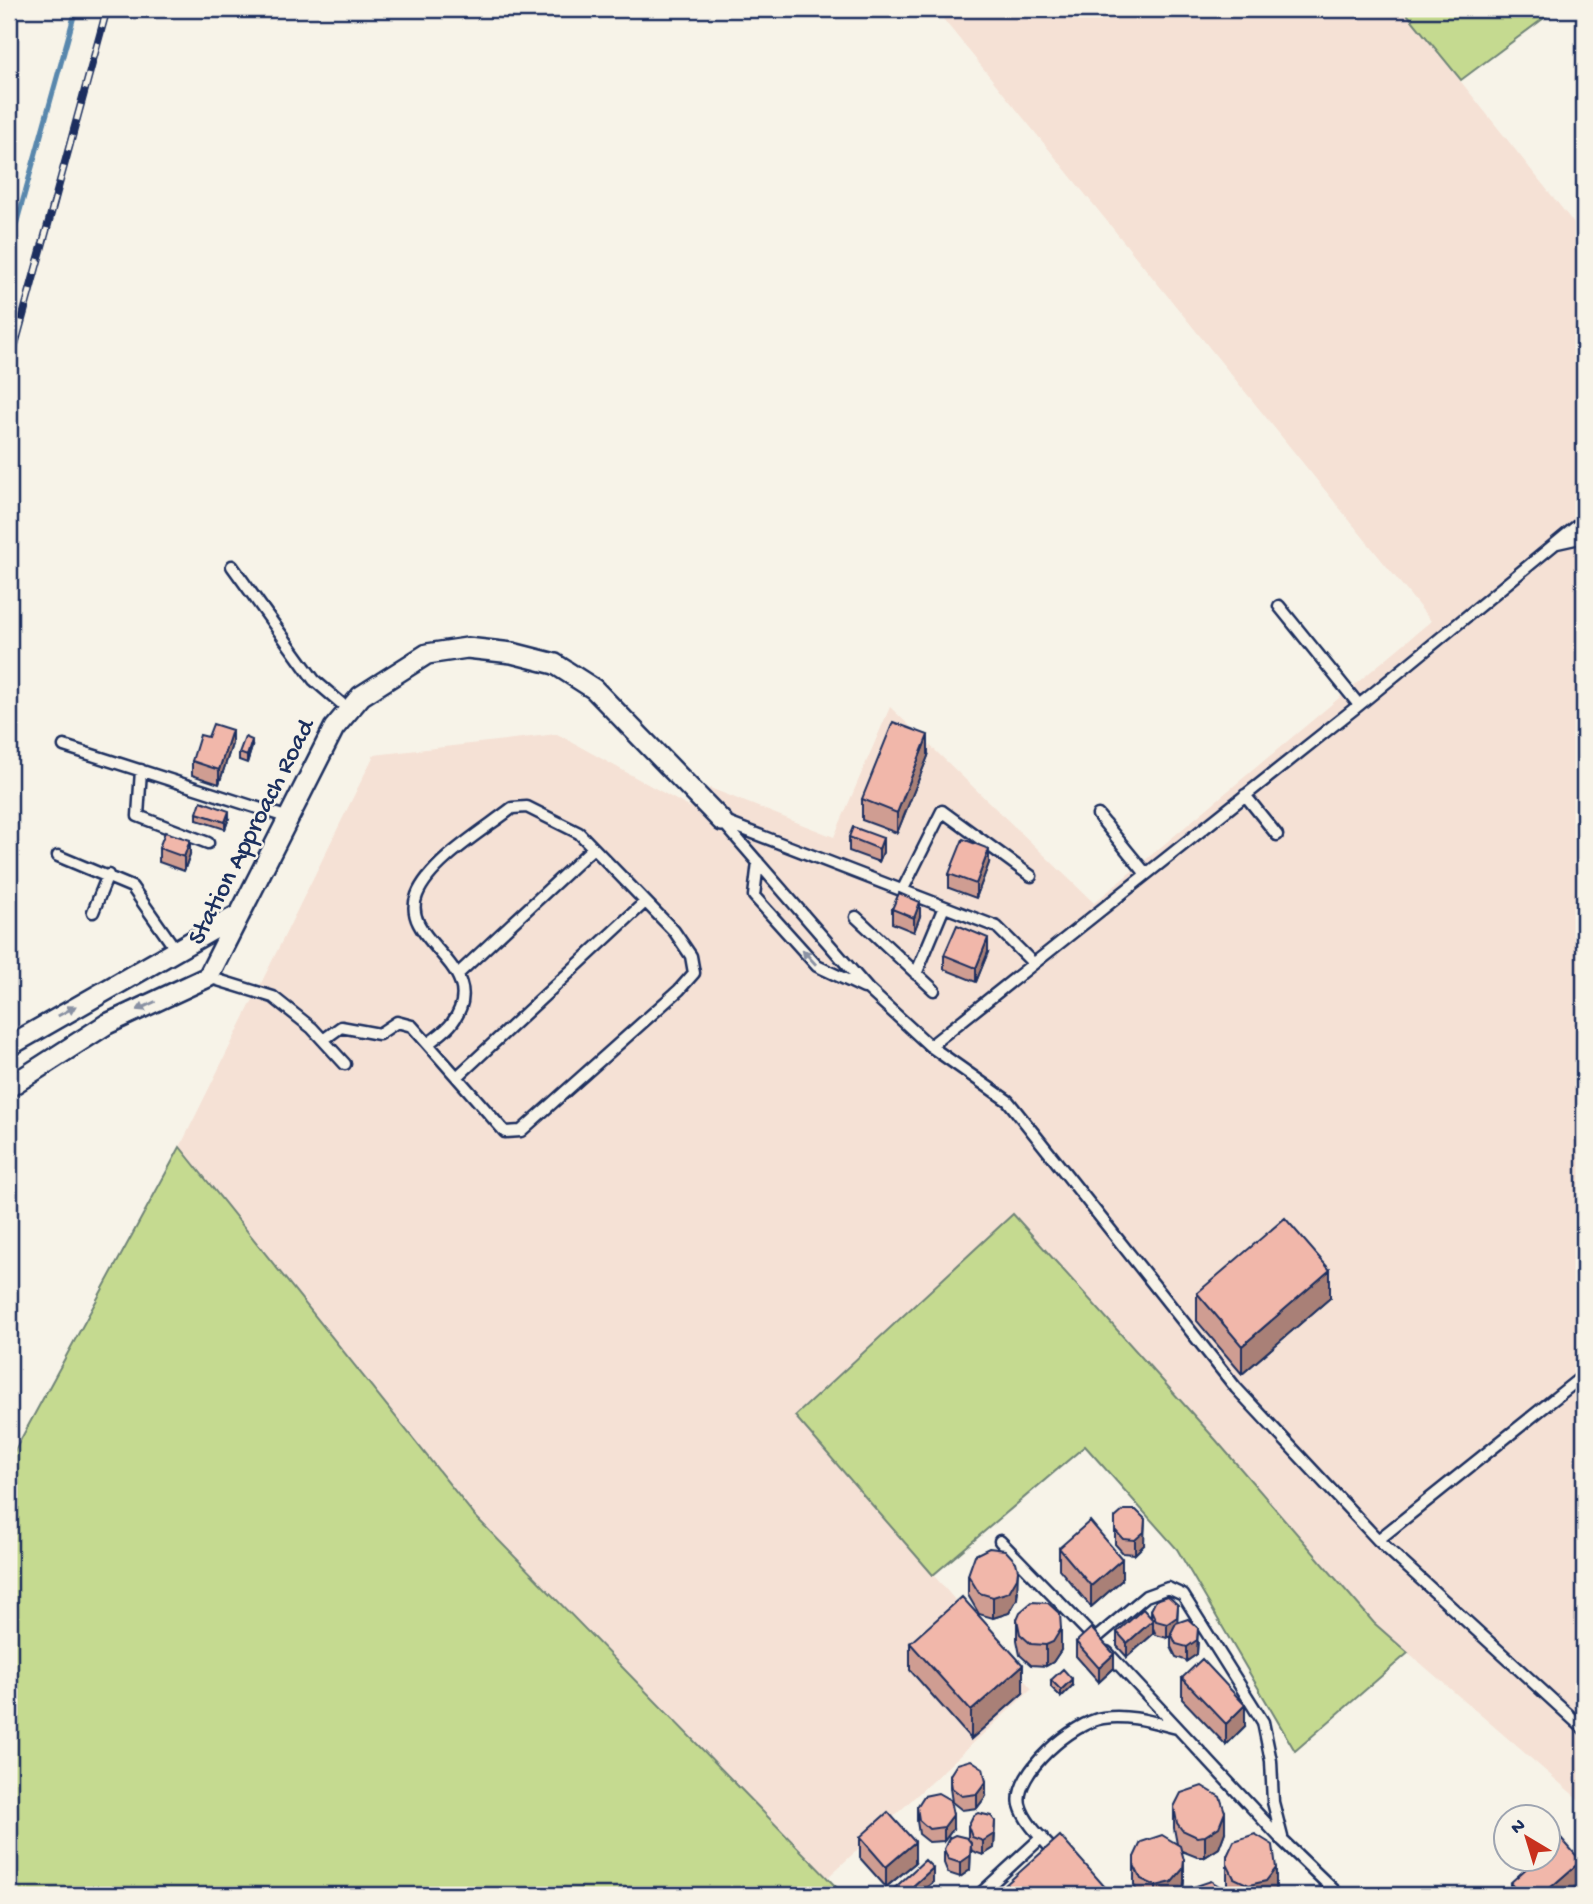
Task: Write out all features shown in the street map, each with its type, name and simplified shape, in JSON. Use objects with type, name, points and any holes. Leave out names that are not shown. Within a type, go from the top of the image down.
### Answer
[{"type":"street","name":"Station Approach Road","points":[[208,977],[334,728],[361,696],[427,654],[467,648],[512,653],[555,664],[594,688],[722,821]]},
{"type":"street","points":[[9,1046],[240,914]]},
{"type":"street","points":[[9,1087],[107,1024],[208,977]]},
{"type":"lane","points":[[930,1046],[1359,705],[1584,520]]},
{"type":"lane","points":[[1555,543],[1584,537]]},
{"type":"lane","points":[[232,566],[314,680],[349,710]]},
{"type":"lane","points":[[1279,606],[1359,705]]},
{"type":"lane","points":[[64,746],[289,818]]},
{"type":"lane","points":[[141,770],[138,816],[208,843]]},
{"type":"lane","points":[[1245,795],[1277,835]]},
{"type":"lane","points":[[323,1041],[341,1027],[379,1034],[397,1022],[412,1026],[505,1132],[521,1131],[679,990],[694,973],[691,956],[674,931],[579,834],[549,816],[527,807],[512,808],[428,875],[416,896],[413,914],[424,932],[458,973],[462,1002],[452,1023],[428,1044]]},
{"type":"lane","points":[[902,891],[942,811],[1031,876]]},
{"type":"lane","points":[[1098,815],[1146,874]]},
{"type":"lane","points":[[722,821],[868,989],[930,1046],[1008,1101],[1236,1388],[1378,1540],[1584,1729]]},
{"type":"lane","points":[[722,821],[997,928],[1033,963]]},
{"type":"lane","points":[[458,973],[593,848]]},
{"type":"lane","points":[[58,856],[108,875],[137,891],[176,950]]},
{"type":"lane","points":[[758,862],[754,896],[817,966],[868,989]]},
{"type":"lane","points":[[93,912],[108,875]]},
{"type":"lane","points":[[457,1077],[645,902]]},
{"type":"lane","points":[[916,974],[944,907]]},
{"type":"lane","points":[[856,917],[934,990]]},
{"type":"lane","points":[[208,977],[273,997],[345,1064]]},
{"type":"lane","points":[[1378,1540],[1584,1375]]},
{"type":"lane","points":[[1000,1541],[1283,1841],[1339,1895]]},
{"type":"lane","points":[[1095,1639],[1146,1596],[1168,1588],[1183,1595],[1263,1722],[1271,1761],[1273,1802],[1283,1841]]},
{"type":"lane","points":[[1070,1869],[1029,1823],[1020,1805],[1020,1786],[1035,1765],[1073,1730],[1101,1718],[1136,1717],[1178,1728]]},
{"type":"lane","points":[[979,1895],[1042,1838]]},
{"type":"shaded area","points":[[935,9],[1403,9],[1584,236],[1584,1804],[1374,1623],[1215,1439],[1013,1214],[795,1415],[1032,1689],[827,1878],[475,1516],[180,1147],[374,755],[557,734],[689,807],[710,788],[834,837],[890,707],[1094,903],[1431,621]]},
{"type":"green space","points":[[1403,9],[1556,9],[1461,80]]},
{"type":"green space","points":[[180,1147],[475,1516],[844,1895],[9,1895],[9,1461]]},
{"type":"green space","points":[[1013,1214],[1215,1439],[1374,1623],[1408,1653],[1295,1751],[1177,1549],[1085,1446],[933,1575],[795,1416]]},
{"type":"building","points":[[893,722],[928,735],[897,813],[862,799]]},
{"type":"building","points":[[213,724],[232,730],[219,770],[192,761],[200,735],[208,737]]},
{"type":"building","points":[[245,737],[252,740],[247,756],[239,753]]},
{"type":"building","points":[[201,801],[229,811],[225,822],[197,813]]},
{"type":"building","points":[[853,827],[883,838],[879,849],[849,837]]},
{"type":"building","points":[[165,832],[190,840],[184,857],[159,848]]},
{"type":"building","points":[[963,839],[989,849],[976,884],[949,874]]},
{"type":"building","points":[[899,893],[920,902],[914,918],[892,909]]},
{"type":"building","points":[[957,925],[988,938],[976,968],[944,955]]},
{"type":"building","points":[[1285,1218],[1330,1270],[1242,1346],[1197,1293]]},
{"type":"building","points":[[1124,1510],[1136,1510],[1145,1519],[1144,1532],[1135,1540],[1123,1539],[1115,1530],[1115,1518]]},
{"type":"building","points":[[1090,1521],[1122,1559],[1091,1586],[1059,1548]]},
{"type":"building","points":[[989,1548],[1005,1550],[1016,1562],[1018,1570],[1017,1578],[1009,1592],[993,1597],[979,1593],[968,1575],[975,1555]]},
{"type":"building","points":[[1168,1596],[1178,1605],[1177,1617],[1167,1624],[1156,1621],[1151,1610],[1156,1600]]},
{"type":"building","points":[[962,1597],[1023,1665],[971,1711],[910,1643]]},
{"type":"building","points":[[1032,1602],[1048,1603],[1060,1614],[1061,1629],[1053,1642],[1046,1645],[1031,1644],[1020,1634],[1017,1619],[1020,1612]]},
{"type":"building","points":[[1143,1609],[1153,1620],[1127,1643],[1117,1632]]},
{"type":"building","points":[[1188,1619],[1198,1628],[1197,1640],[1187,1647],[1176,1644],[1171,1633],[1176,1623]]},
{"type":"building","points":[[1091,1628],[1114,1654],[1099,1668],[1076,1642]]},
{"type":"building","points":[[1202,1659],[1245,1705],[1226,1724],[1182,1678]]},
{"type":"building","points":[[1063,1669],[1072,1679],[1061,1690],[1051,1680]]},
{"type":"building","points":[[971,1760],[983,1768],[986,1782],[977,1794],[962,1796],[952,1788],[950,1775],[957,1764]]},
{"type":"building","points":[[1202,1786],[1220,1797],[1225,1812],[1219,1827],[1205,1836],[1197,1837],[1182,1830],[1177,1823],[1174,1807],[1181,1793]]},
{"type":"building","points":[[938,1793],[950,1800],[953,1815],[944,1827],[929,1829],[919,1820],[917,1807],[924,1796]]},
{"type":"building","points":[[888,1812],[915,1842],[886,1867],[860,1837]]},
{"type":"building","points":[[978,1813],[991,1816],[995,1821],[994,1834],[983,1841],[972,1837],[968,1826],[973,1816]]},
{"type":"building","points":[[1255,1834],[1273,1845],[1276,1868],[1266,1881],[1249,1885],[1234,1878],[1227,1864],[1227,1856],[1234,1841]]},
{"type":"building","points":[[955,1835],[967,1838],[971,1843],[970,1856],[960,1863],[948,1859],[944,1849],[949,1838]]},
{"type":"building","points":[[1162,1835],[1180,1846],[1184,1860],[1183,1869],[1172,1882],[1156,1886],[1141,1879],[1134,1865],[1134,1857],[1141,1842]]},
{"type":"building","points":[[1060,1836],[1112,1895],[994,1895]]},
{"type":"building","points":[[1562,1839],[1581,1861],[1542,1895],[1521,1895],[1510,1883],[1522,1872],[1562,1872]]},
{"type":"building","points":[[925,1860],[933,1868],[913,1886],[918,1891],[912,1895],[887,1895]]},
{"type":"building","points":[[1211,1881],[1230,1895],[1186,1895],[1190,1888]]},
{"type":"waterway","points":[[9,250],[76,9]]},
{"type":"railway","points":[[9,367],[107,9]]}]
